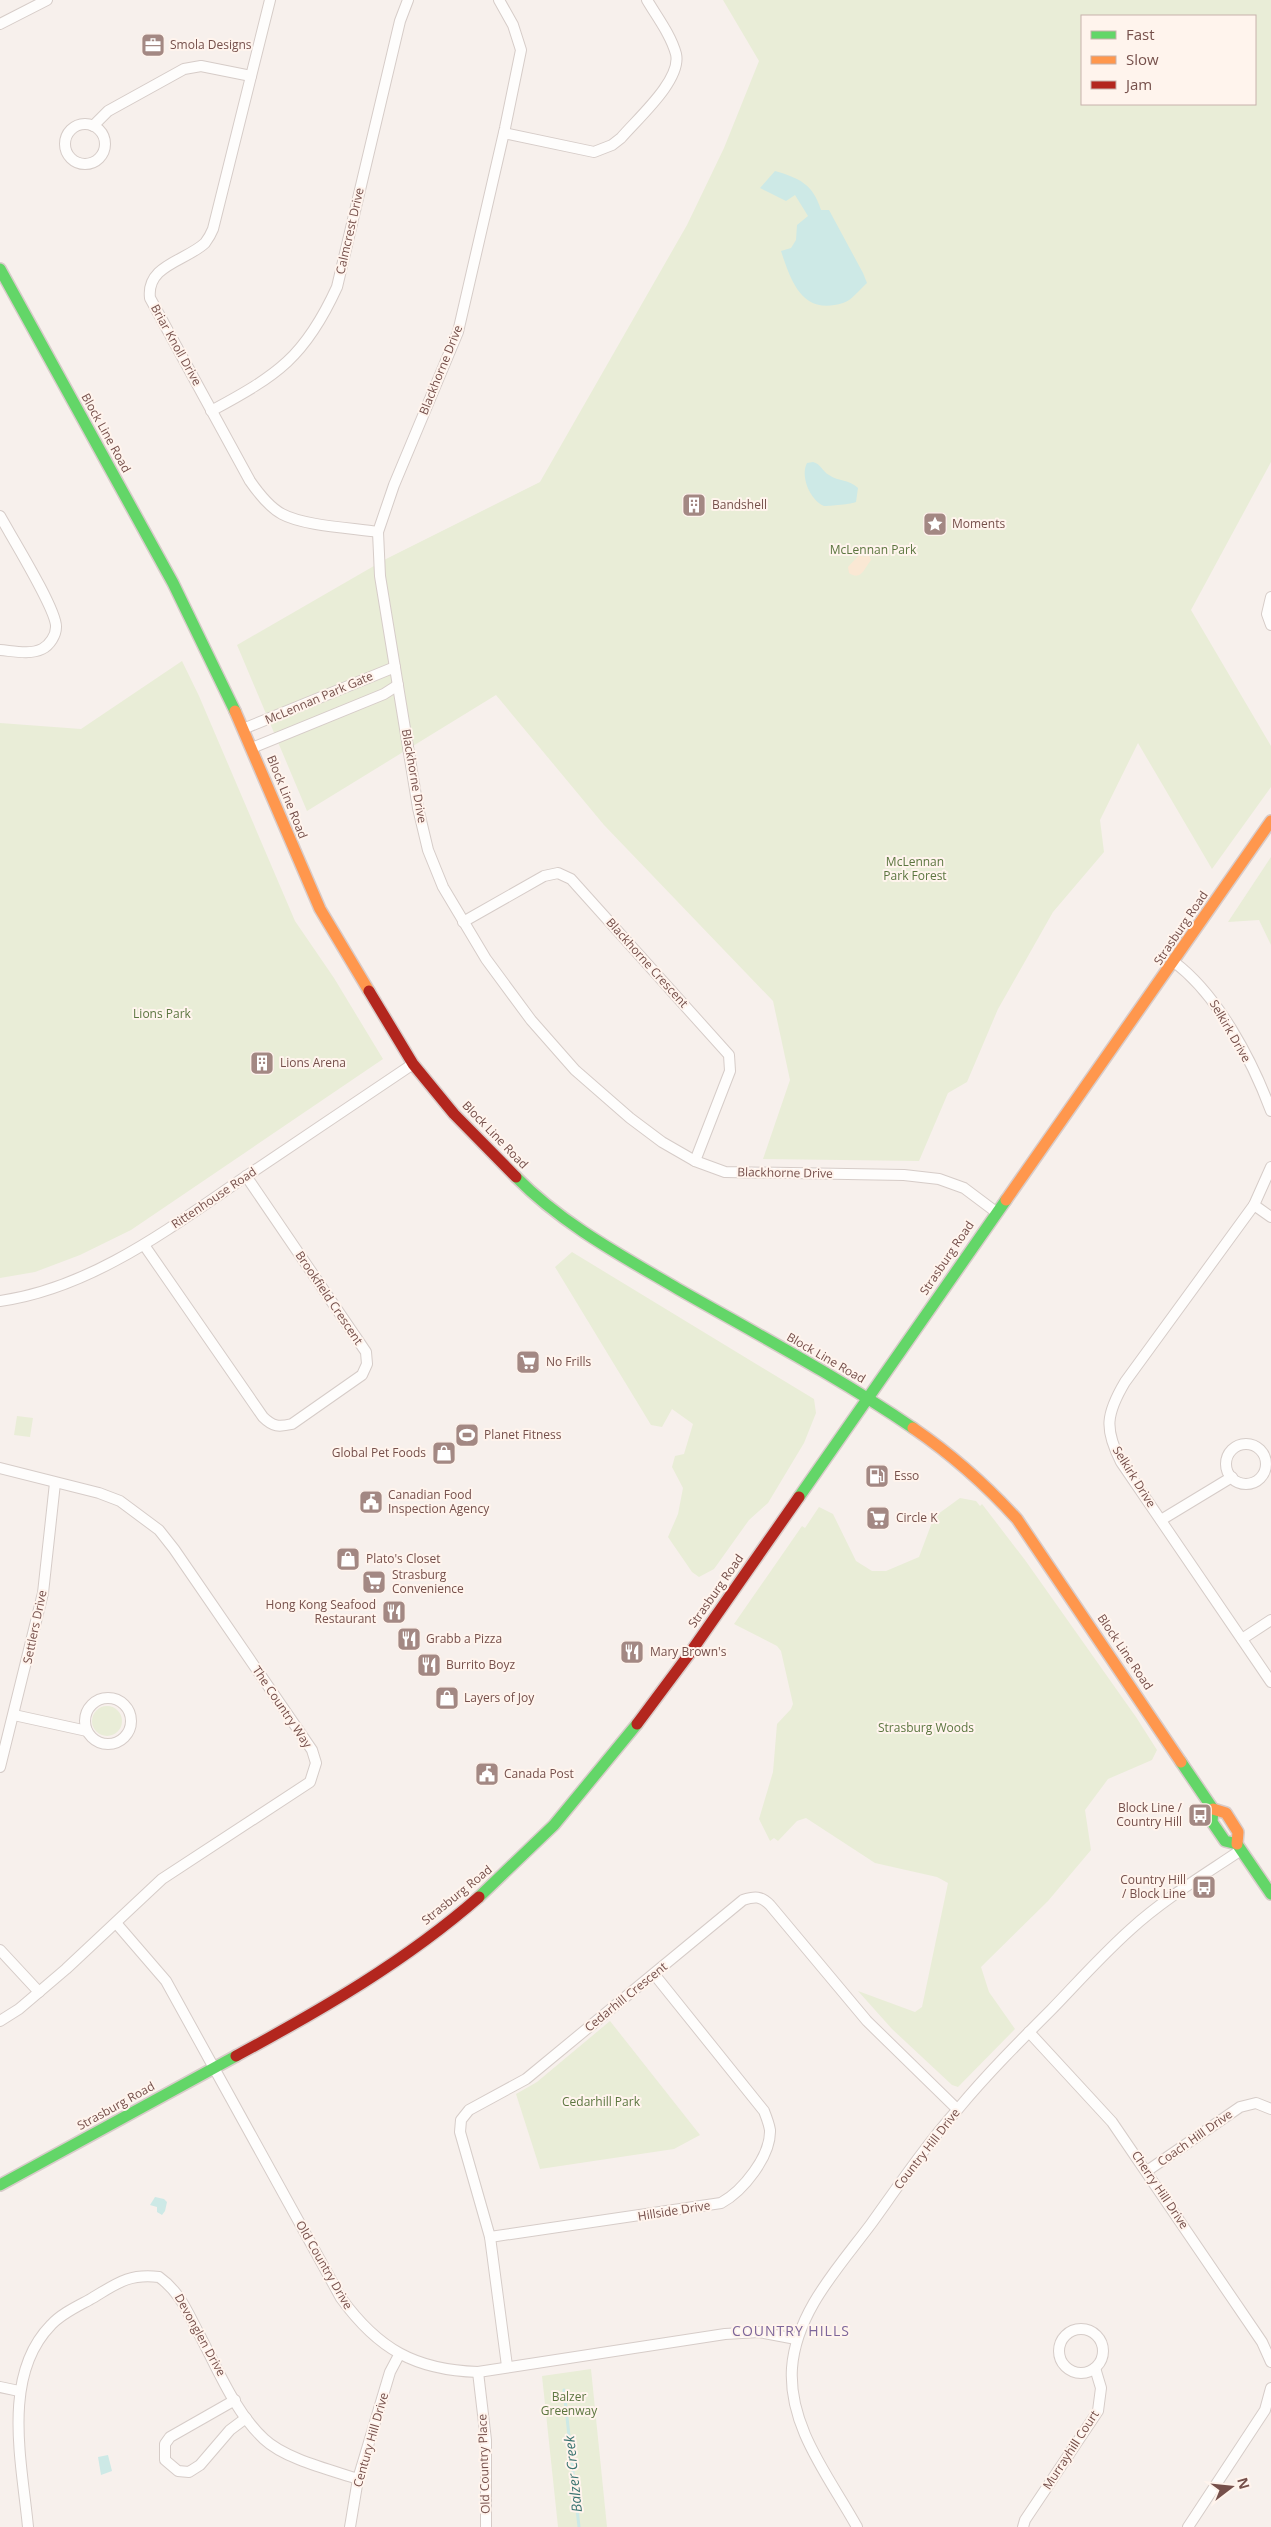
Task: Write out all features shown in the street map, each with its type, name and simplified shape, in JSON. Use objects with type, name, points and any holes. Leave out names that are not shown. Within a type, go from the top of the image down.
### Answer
[{"type":"street","points":[[0,24],[47,0]]},
{"type":"street","name":"Briar Knoll Drive","points":[[270,0],[213,230],[205,242],[160,270],[153,278],[149,288],[150,298],[250,481],[270,506],[283,515],[297,520],[378,532]]},
{"type":"street","name":"Calmcrest Drive","points":[[211,410],[256,387],[284,366],[307,342],[323,317],[337,287],[400,21],[408,0]]},
{"type":"street","name":"Blackhorne Drive","points":[[499,0],[513,25],[520,50],[504,132],[458,332],[394,484],[378,532],[380,576],[418,808],[428,850],[443,887],[463,922],[504,985],[530,1020],[575,1070],[630,1118],[662,1142],[695,1160],[725,1172],[904,1175],[939,1179],[964,1188],[996,1212]]},
{"type":"street","points":[[504,132],[583,152],[604,150],[621,138],[669,83],[677,63],[676,54],[669,38],[647,0]]},
{"type":"street","points":[[93,126],[108,111],[184,69],[201,66],[251,76]]},
{"type":"street","name":"Block Line Road","points":[[0,269],[173,584],[252,748],[299,864],[320,909],[413,1064],[454,1114],[530,1191],[570,1222],[615,1252],[868,1398],[933,1442],[992,1491],[1016,1519],[1213,1809],[1212,1822],[1225,1841],[1239,1847]]},
{"type":"street","points":[[0,516],[50,607],[56,625],[55,634],[44,648],[31,652],[0,650]]},
{"type":"street","points":[[1271,597],[1267,614],[1271,625]]},
{"type":"street","name":"McLennan Park Gate","points":[[243,729],[395,667]]},
{"type":"street","name":"McLennan Park Gate","points":[[252,748],[384,694],[398,684]]},
{"type":"street","name":"Strasburg Road","points":[[0,2185],[364,1983],[459,1914],[508,1871],[569,1811],[620,1748],[690,1653],[996,1212],[1051,1137],[1271,821]]},
{"type":"street","name":"Blackhorne Crescent","points":[[463,922],[544,876],[558,873],[571,879],[729,1055],[730,1071],[695,1160]]},
{"type":"street","name":"Selkirk Drive","points":[[1174,962],[1189,974],[1215,1003],[1267,1090],[1271,1111]]},
{"type":"street","name":"Rittenhouse Road","points":[[0,1301],[18,1298],[68,1282],[144,1244],[413,1064]]},
{"type":"street","name":"Selkirk Drive","points":[[1271,1167],[1254,1205],[1125,1382],[1112,1403],[1108,1419],[1113,1447],[1271,1682]]},
{"type":"street","name":"Brookfield Crescent","points":[[144,1244],[263,1417],[270,1424],[280,1427],[300,1419],[362,1375],[367,1364],[366,1352],[246,1176]]},
{"type":"street","points":[[1254,1205],[1271,1217]]},
{"type":"street","name":"The Country Way","points":[[0,1468],[98,1493],[120,1501],[159,1530],[312,1750],[316,1763],[310,1782],[162,1879],[39,1992],[0,2021]]},
{"type":"street","points":[[1161,1520],[1232,1477]]},
{"type":"street","name":"Settlers Drive","points":[[0,1767],[43,1593],[55,1483]]},
{"type":"street","points":[[1242,1638],[1271,1620]]},
{"type":"street","points":[[14,1715],[87,1730],[93,1738],[101,1743],[111,1744],[120,1740],[130,1726],[127,1710],[115,1699],[106,1698],[98,1700],[90,1706],[86,1713],[87,1730]]},
{"type":"street","name":"Block Line Road","points":[[1213,1809],[1226,1813],[1238,1832],[1239,1847],[1271,1894]]},
{"type":"street","name":"Country Hill Drive","points":[[857,2527],[806,2437],[797,2415],[792,2380],[796,2340],[821,2291],[957,2109],[1029,2032],[1131,1929],[1239,1847]]},
{"type":"street","name":"Cedarhill Crescent","points":[[507,2366],[490,2237],[460,2132],[461,2120],[468,2110],[526,2079],[743,1900],[753,1897],[762,1898],[867,2021],[957,2109]]},
{"type":"street","name":"Old Country Drive","points":[[116,1923],[166,1981],[341,2298],[357,2320],[384,2345],[399,2355],[431,2367],[478,2372],[507,2366],[733,2333],[759,2332],[796,2340]]},
{"type":"street","points":[[0,1950],[39,1992]]},
{"type":"street","name":"Hillside Drive","points":[[490,2237],[721,2203],[740,2190],[763,2159],[770,2130],[764,2110],[654,1974]]},
{"type":"street","name":"Cherry Hill Drive","points":[[1029,2032],[1112,2122],[1262,2342],[1271,2362]]},
{"type":"street","name":"Coach Hill Drive","points":[[1147,2171],[1240,2107],[1256,2103],[1271,2109]]},
{"type":"street","name":"Devonglen Drive","points":[[28,2527],[20,2437],[19,2391],[24,2371],[35,2344],[51,2324],[70,2310],[130,2277],[144,2275],[159,2277],[176,2292],[235,2400],[246,2418],[265,2440],[295,2457],[358,2479]]},
{"type":"street","name":"Murrayhill Court","points":[[1023,2527],[1025,2520],[1098,2411],[1101,2388],[1096,2368],[1103,2354],[1100,2340],[1096,2334],[1084,2328],[1073,2329],[1066,2333],[1060,2341],[1058,2349],[1064,2366],[1070,2371],[1082,2374],[1096,2368]]},
{"type":"street","name":"Century Hill Drive","points":[[350,2527],[358,2479],[390,2372],[399,2355]]},
{"type":"street","name":"Old Country Place","points":[[478,2372],[486,2440],[486,2527]]},
{"type":"street","points":[[0,2387],[19,2391]]},
{"type":"street","points":[[1188,2527],[1265,2410],[1271,2388]]},
{"type":"street","points":[[235,2400],[170,2437],[165,2444],[165,2460],[178,2472],[189,2472],[200,2465],[230,2430],[246,2418]]},
{"type":"green space","name":"McLennan Park","points":[[723,0],[1271,0],[1271,462],[1191,610],[1271,746],[1271,787],[1212,869],[1138,743],[1100,820],[1104,852],[1053,912],[998,1009],[967,1082],[948,1093],[919,1161],[763,1159],[790,1080],[773,1001],[604,825],[496,695],[307,811],[237,645],[386,559],[540,482],[687,225],[724,148],[759,61]]},
{"type":"green space","name":"Lions Park","points":[[182,661],[199,696],[295,921],[334,978],[383,1059],[131,1230],[80,1255],[35,1272],[0,1278],[0,723],[81,729]]},
{"type":"green space","points":[[1271,857],[1271,945],[1259,920],[1228,922]]},
{"type":"green space","points":[[572,1252],[814,1399],[816,1413],[804,1443],[768,1503],[749,1520],[714,1569],[699,1577],[692,1572],[668,1537],[678,1514],[683,1488],[672,1467],[675,1456],[684,1454],[693,1424],[672,1409],[662,1427],[651,1425],[555,1267]]},
{"type":"green space","points":[[17,1416],[33,1418],[30,1437],[14,1435]]},
{"type":"green space","name":"Strasburg Woods","points":[[960,1498],[976,1501],[980,1506],[982,1504],[1025,1560],[1136,1717],[1157,1750],[1152,1760],[1108,1779],[1085,1810],[1091,1850],[1048,1901],[981,1967],[989,1992],[1015,2029],[958,2087],[952,2085],[892,2029],[858,1991],[915,2012],[922,2007],[948,1883],[937,1877],[875,1863],[806,1818],[797,1821],[778,1841],[774,1838],[770,1841],[759,1819],[773,1772],[777,1724],[791,1709],[793,1704],[781,1651],[777,1646],[734,1624],[802,1526],[805,1528],[819,1507],[833,1514],[856,1561],[872,1571],[886,1571],[919,1557],[934,1517]]},
{"type":"green space","points":[[107,1706],[118,1710],[122,1721],[118,1732],[107,1736],[96,1732],[92,1721],[96,1710]]},
{"type":"green space","name":"Cedarhill Park","points":[[610,2021],[700,2135],[674,2149],[540,2169],[516,2094],[537,2082]]},
{"type":"green space","name":"Balzer Greenway","points":[[591,2369],[607,2527],[558,2527],[542,2376]]},
{"type":"sand","points":[[860,554],[864,557],[869,555],[871,560],[862,573],[857,576],[849,573],[848,567]]},
{"type":"water","points":[[775,171],[804,183],[814,194],[821,210],[829,210],[867,283],[846,302],[829,306],[817,305],[800,293],[794,284],[781,251],[791,248],[796,240],[797,225],[808,216],[795,195],[786,201],[760,188]]},
{"type":"water","points":[[813,462],[833,477],[855,485],[858,488],[856,502],[824,506],[814,499],[808,487],[805,474],[807,463]]},
{"type":"water","points":[[155,2197],[164,2199],[167,2202],[162,2215],[157,2212],[157,2207],[150,2205]]},
{"type":"water","points":[[108,2455],[112,2471],[101,2475],[98,2457]]},
{"type":"waterway","name":"Balzer Creek","points":[[564,2390],[579,2527]]},
{"type":"traffic: fast","points":[[0,269],[173,583],[235,711]]},
{"type":"traffic: fast","points":[[516,1177],[553,1210],[593,1238],[678,1289],[827,1373],[913,1428]]},
{"type":"traffic: fast","points":[[799,1497],[1006,1200]]},
{"type":"traffic: fast","points":[[479,1897],[554,1825],[637,1724]]},
{"type":"traffic: fast","points":[[1181,1762],[1213,1809],[1212,1822],[1225,1841],[1237,1844],[1271,1894]]},
{"type":"traffic: fast","points":[[0,2185],[236,2056]]},
{"type":"traffic: slow","points":[[235,711],[320,909],[369,991]]},
{"type":"traffic: slow","points":[[1006,1200],[1271,821]]},
{"type":"traffic: slow","points":[[913,1428],[968,1470],[1017,1519],[1181,1762]]},
{"type":"traffic: slow","points":[[1213,1809],[1226,1813],[1238,1832],[1237,1844]]},
{"type":"traffic: jam","points":[[369,991],[413,1064],[454,1114],[516,1177]]},
{"type":"traffic: jam","points":[[637,1724],[690,1653],[799,1497]]},
{"type":"traffic: jam","points":[[236,2056],[300,2021],[362,1983],[422,1942],[479,1897]]},
{"type":"place","name":"Smola Designs","points":[[153,45]]},
{"type":"place","name":"Bandshell","points":[[694,505]]},
{"type":"place","name":"Moments","points":[[935,524]]},
{"type":"place","name":"Lions Arena","points":[[262,1063]]},
{"type":"place","name":"No Frills","points":[[528,1362]]},
{"type":"place","name":"Planet Fitness","points":[[467,1435]]},
{"type":"place","name":"Global Pet Foods","points":[[444,1453]]},
{"type":"place","name":"Esso","points":[[877,1476]]},
{"type":"place","name":"Canadian Food Inspection Agency","points":[[371,1502]]},
{"type":"place","name":"Circle K","points":[[878,1518]]},
{"type":"place","name":"Plato's Closet","points":[[348,1559]]},
{"type":"place","name":"Strasburg Convenience","points":[[374,1582]]},
{"type":"place","name":"Hong Kong Seafood Restaurant","points":[[394,1612]]},
{"type":"place","name":"Grabb a Pizza","points":[[409,1639]]},
{"type":"place","name":"Mary Brown's","points":[[632,1652]]},
{"type":"place","name":"Burrito Boyz","points":[[429,1665]]},
{"type":"place","name":"Layers of Joy","points":[[447,1698]]},
{"type":"place","name":"Canada Post","points":[[487,1774]]},
{"type":"place","name":"Block Line / Country Hill","points":[[1200,1815]]},
{"type":"place","name":"Country Hill / Block Line","points":[[1204,1887]]},
{"type":"district","name":"COUNTRY HILLS","points":[[791,2331]]},
{"type":"park label","name":"McLennan Park Forest","points":[[915,869]]}]
